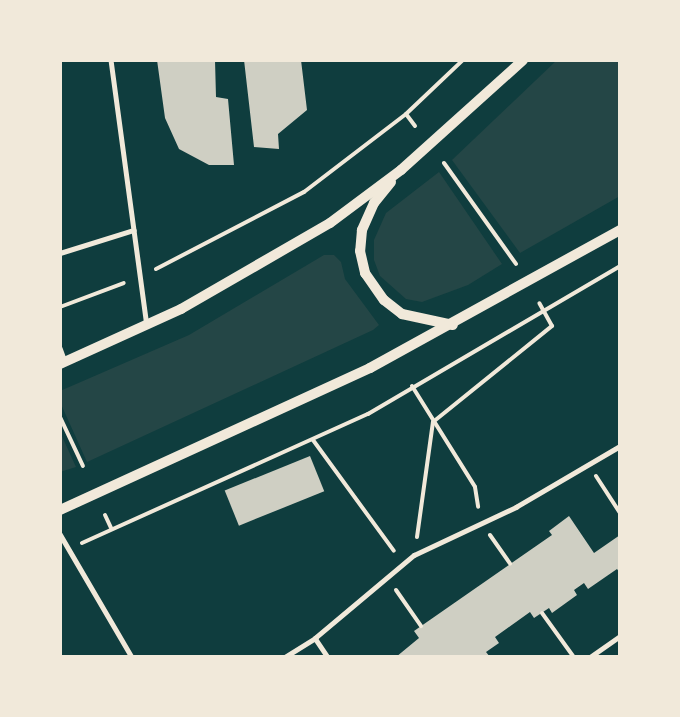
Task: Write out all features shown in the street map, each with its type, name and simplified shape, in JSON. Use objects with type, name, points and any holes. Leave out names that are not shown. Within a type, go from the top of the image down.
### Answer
[{"type":"street","points":[[63,363],[147,326],[330,223],[401,170],[523,60]]},
{"type":"street","points":[[401,170],[374,203],[362,230],[360,251],[365,273],[384,300],[402,314],[453,325]]},
{"type":"street","points":[[60,510],[453,325],[620,230]]},
{"type":"lane","points":[[111,60],[147,326]]},
{"type":"lane","points":[[60,253],[134,230]]},
{"type":"lane","points":[[60,348],[63,363]]},
{"type":"lane","points":[[285,657],[315,638],[414,555],[481,523],[620,446]]},
{"type":"lane","points":[[60,534],[132,657]]},
{"type":"lane","points":[[590,657],[620,636]]},
{"type":"lane","points":[[315,638],[328,657]]},
{"type":"path","points":[[60,307],[139,278],[304,192],[406,114],[463,60]]},
{"type":"path","points":[[406,114],[415,126]]},
{"type":"path","points":[[444,163],[516,264]]},
{"type":"path","points":[[68,550],[111,528],[368,414],[542,309],[620,267]]},
{"type":"path","points":[[414,555],[433,422],[552,326],[539,303]]},
{"type":"path","points":[[412,386],[475,487],[481,523],[510,564]]},
{"type":"path","points":[[60,417],[82,466]]},
{"type":"path","points":[[313,440],[404,564]]},
{"type":"path","points":[[588,464],[620,513]]},
{"type":"path","points":[[105,515],[111,528]]},
{"type":"path","points":[[387,578],[421,626]]},
{"type":"path","points":[[542,613],[574,657]]},
{"type":"shaded area","points":[[557,60],[620,60],[620,196],[520,253],[452,160]]},
{"type":"shaded area","points":[[439,172],[502,264],[468,285],[422,302],[406,299],[380,276],[374,260],[374,240],[386,213]]},
{"type":"shaded area","points":[[324,255],[334,255],[341,262],[345,279],[379,325],[373,330],[87,462],[60,402],[60,391],[189,335]]},
{"type":"shaded area","points":[[60,432],[76,467],[60,472]]},
{"type":"building","points":[[157,60],[215,60],[216,97],[228,99],[234,165],[209,165],[179,149],[165,118]]},
{"type":"building","points":[[244,60],[301,60],[307,110],[278,134],[279,149],[254,147]]},
{"type":"building","points":[[310,456],[324,491],[239,526],[225,490]]},
{"type":"building","points":[[569,516],[594,553],[620,535],[620,573],[617,569],[588,589],[584,583],[574,590],[577,595],[552,613],[549,608],[534,618],[530,612],[495,637],[499,643],[486,652],[490,657],[396,657],[419,638],[414,631],[552,535],[549,531]]}]
